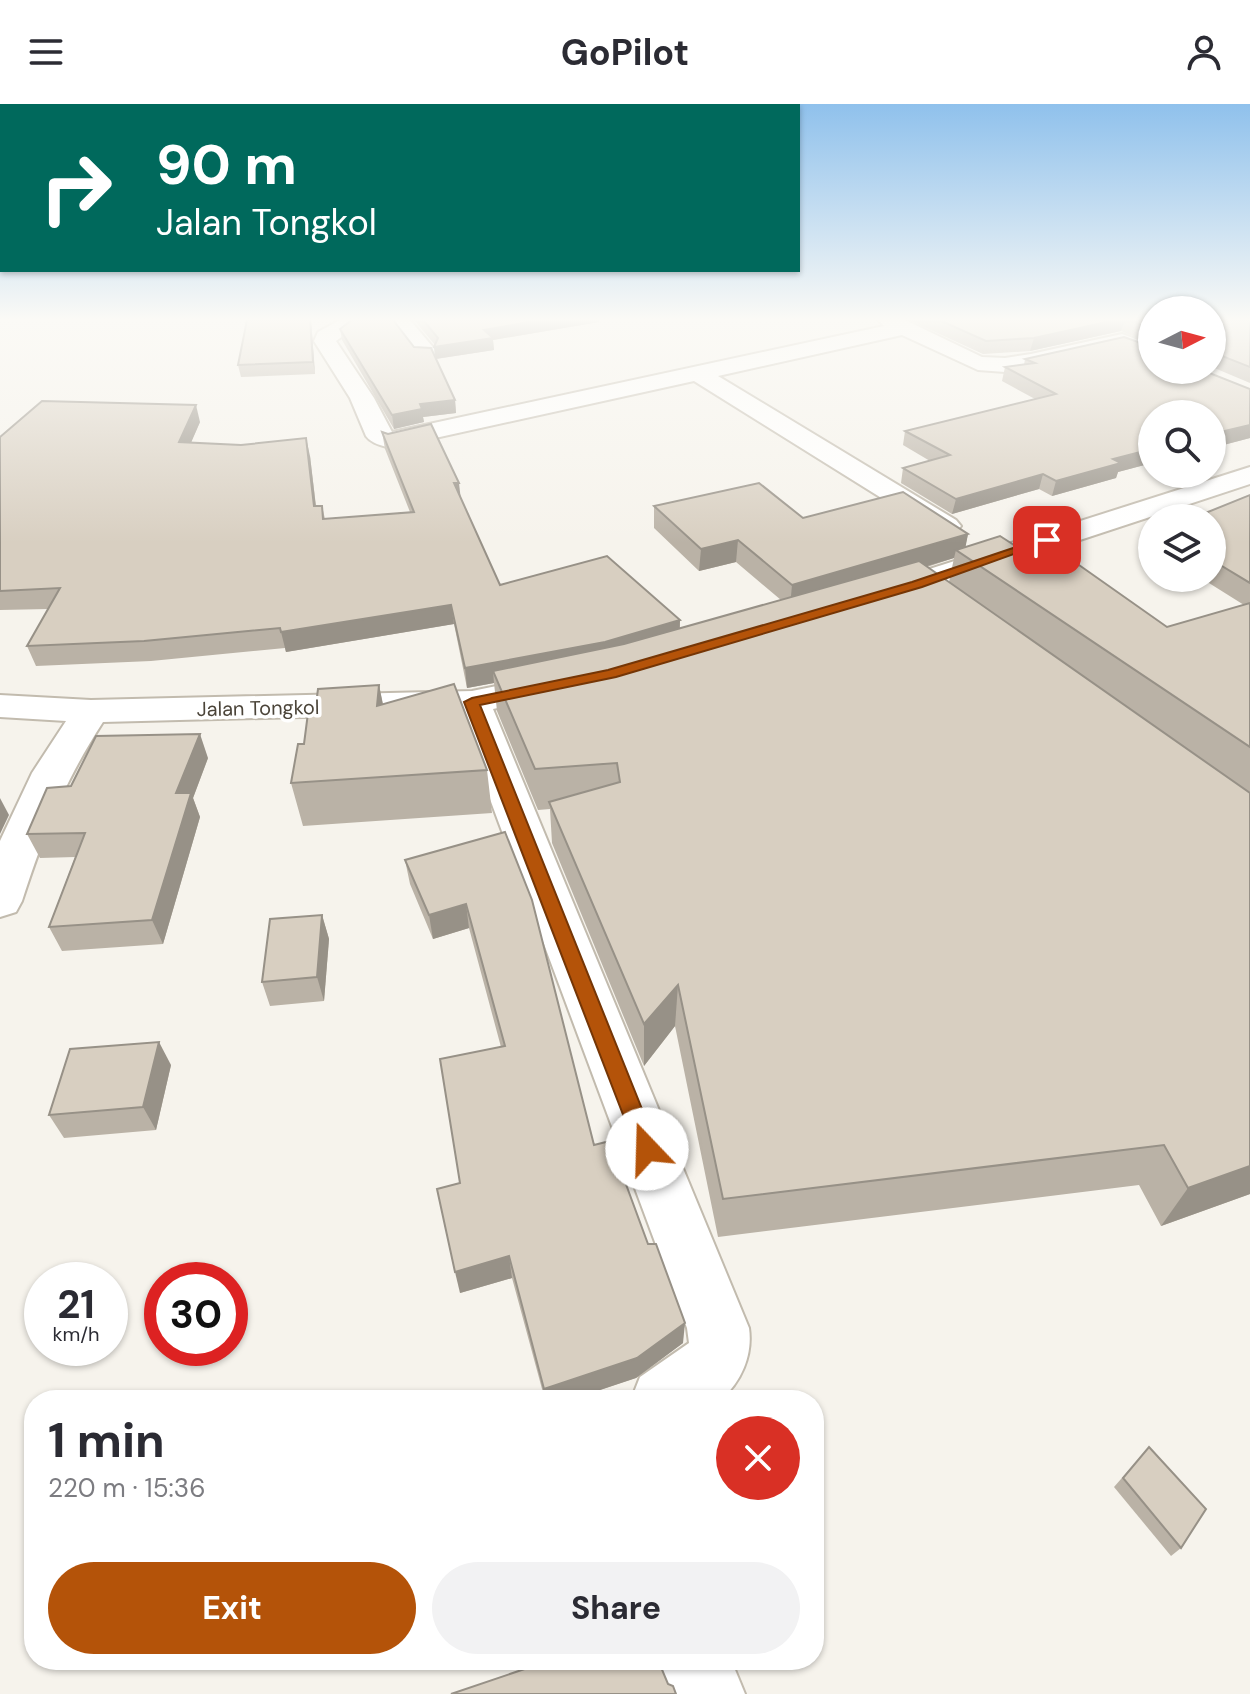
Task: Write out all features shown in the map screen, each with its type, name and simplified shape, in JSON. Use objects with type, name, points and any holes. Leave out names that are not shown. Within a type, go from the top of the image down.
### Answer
[{"type":"street","points":[[360,394],[379,436],[396,440],[602,394]]},
{"type":"street","points":[[732,394],[995,557]]},
{"type":"street","points":[[856,602],[917,585],[1250,475]]},
{"type":"street","points":[[917,585],[955,612]]},
{"type":"street","name":"Jalan Tongkol","points":[[0,706],[91,711],[472,702],[580,680]]},
{"type":"street","points":[[472,702],[718,1328],[719,1357],[709,1369],[678,1390]]},
{"type":"street","points":[[1,895],[27,823],[51,773],[91,711]]},
{"type":"street","points":[[696,1670],[707,1694]]},
{"type":"building","points":[[379,394],[452,394],[455,400],[420,404],[422,409],[392,415]]},
{"type":"building","points":[[1055,394],[1250,394],[1250,425],[1226,431],[1226,400],[1138,400],[1138,453],[1113,459],[1121,463],[1056,481],[1043,474],[956,499],[903,468],[950,455],[905,431]]},
{"type":"building","points":[[42,401],[196,405],[179,442],[241,445],[306,438],[314,506],[322,506],[323,519],[414,512],[382,432],[388,434],[431,424],[459,483],[454,483],[500,585],[607,556],[680,620],[605,642],[465,668],[451,605],[281,632],[280,628],[144,641],[27,646],[60,588],[0,591],[0,437]]},
{"type":"building","points":[[759,483],[803,518],[903,492],[968,534],[792,585],[738,540],[701,549],[654,506]]},
{"type":"building","points":[[1250,495],[1250,583],[1226,568],[1226,505]]},
{"type":"building","points":[[1000,536],[1054,571],[1079,565],[1167,627],[1250,603],[1250,747],[956,550]]},
{"type":"building","points":[[919,561],[1250,793],[1250,1166],[1188,1188],[1164,1145],[723,1199],[678,985],[644,1024],[549,802],[620,782],[617,763],[535,769],[493,671],[624,644]]},
{"type":"building","points":[[454,684],[487,770],[291,783],[298,744],[304,744],[308,713],[315,712],[318,689],[379,685],[377,706]]},
{"type":"building","points":[[200,734],[176,793],[191,793],[152,920],[49,927],[85,833],[27,834],[47,788],[71,786],[96,736]]},
{"type":"building","points":[[505,832],[532,900],[594,1145],[610,1141],[648,1244],[656,1244],[685,1323],[637,1358],[544,1389],[509,1256],[455,1272],[437,1189],[460,1183],[440,1059],[505,1046],[466,904],[429,915],[405,860]]},
{"type":"building","points":[[322,915],[317,977],[262,982],[270,919]]},
{"type":"building","points":[[159,1042],[143,1107],[49,1115],[70,1049]]},
{"type":"building","points":[[1149,1447],[1206,1509],[1181,1548],[1123,1478]]},
{"type":"building","points":[[522,1670],[662,1670],[676,1694],[451,1694]]},
{"type":"route","points":[[647,1149],[472,702],[611,674],[917,585],[1047,540]]}]
